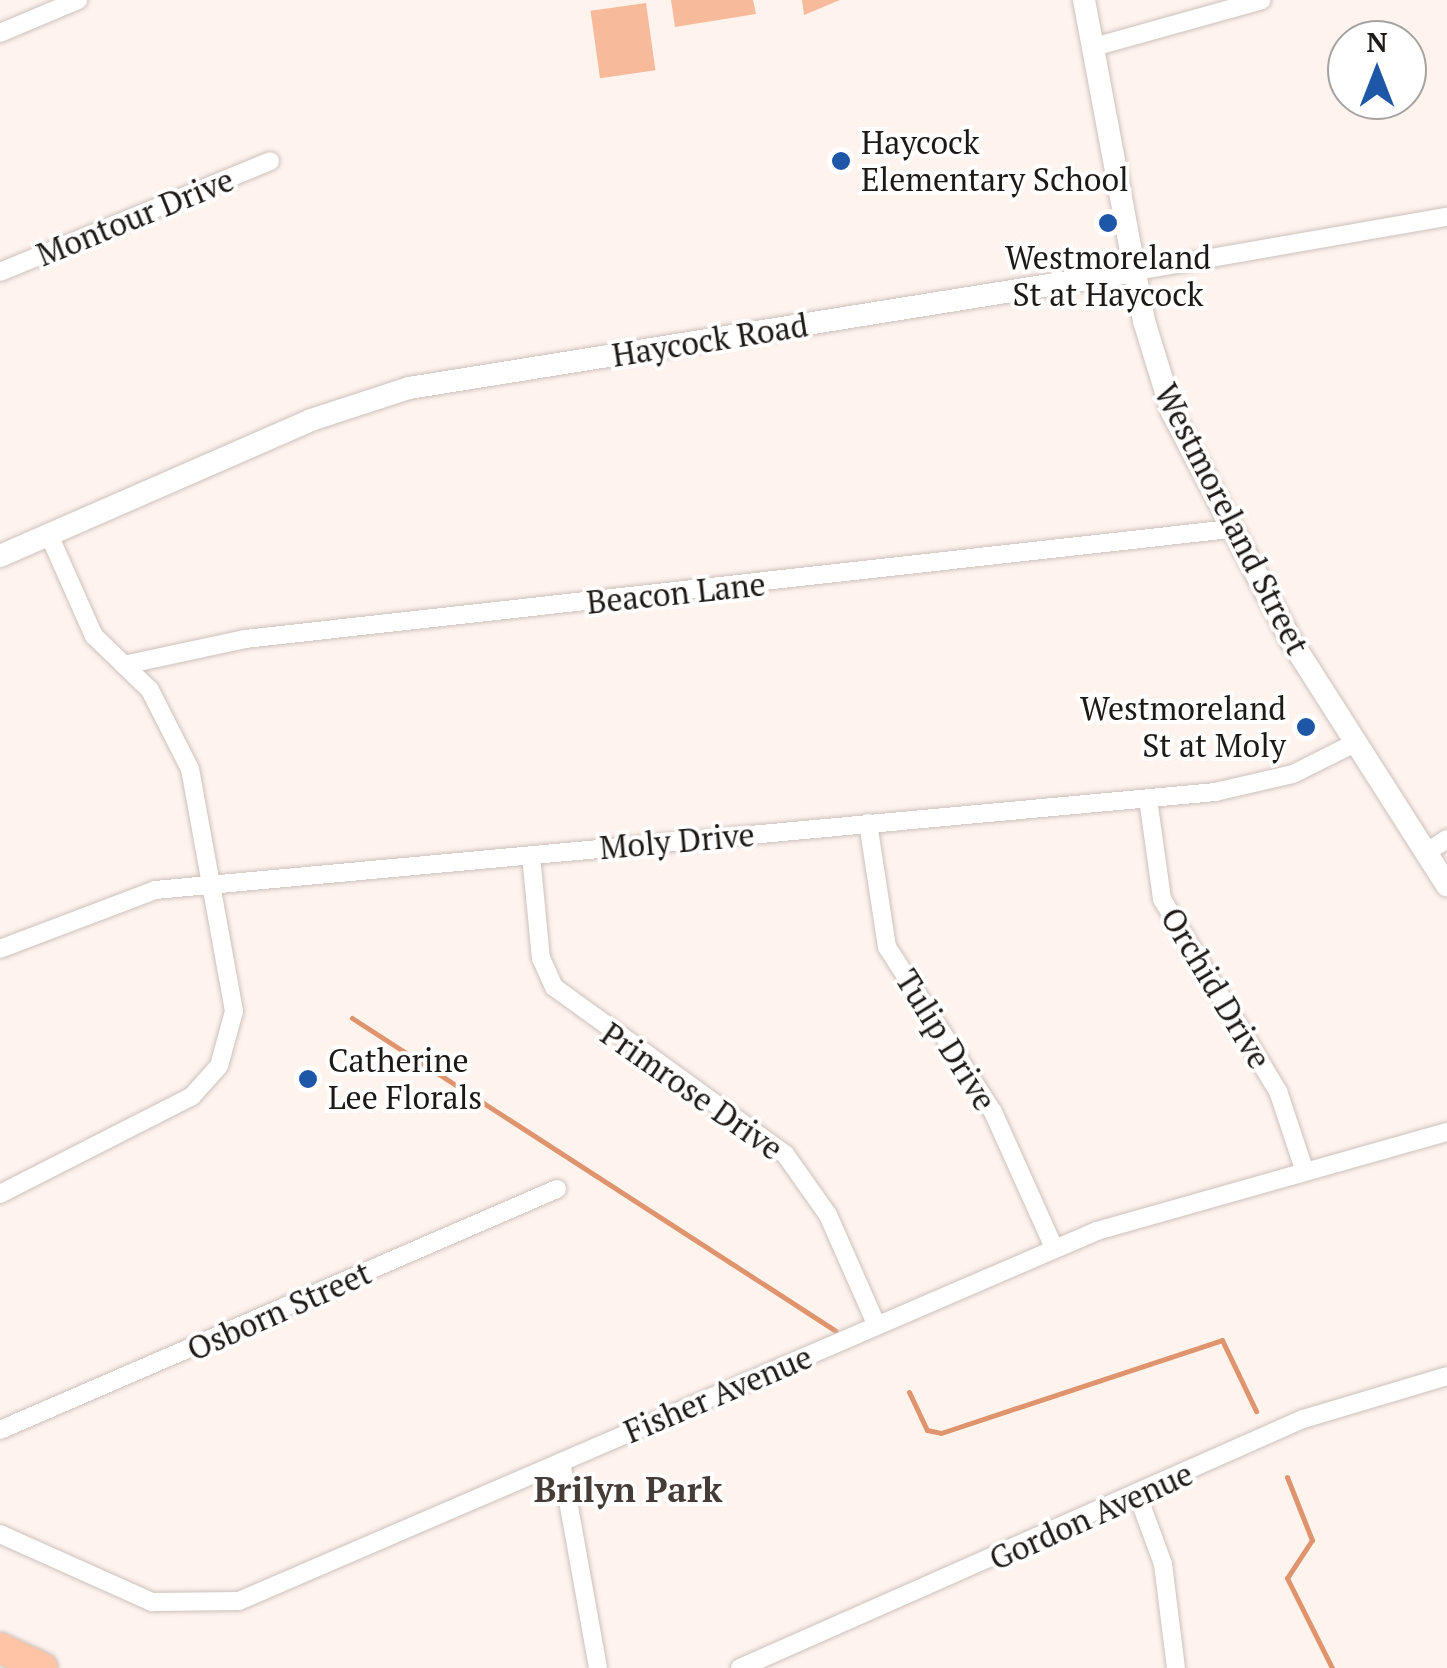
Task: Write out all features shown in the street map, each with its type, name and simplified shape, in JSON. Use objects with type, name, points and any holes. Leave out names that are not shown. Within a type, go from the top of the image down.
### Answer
[{"type":"highway","points":[[0,1648],[44,1668]]},
{"type":"main road","name":"Westmoreland Street","points":[[1084,0],[1160,382],[1231,529],[1355,742],[1447,885]]},
{"type":"main road","name":"Haycock Road","points":[[0,556],[311,420],[409,388],[1136,271]]},
{"type":"street","points":[[0,33],[78,0]]},
{"type":"street","points":[[1094,47],[1262,0]]},
{"type":"street","name":"Montour Drive","points":[[0,272],[270,161]]},
{"type":"street","name":"Haycock Road","points":[[1136,271],[1447,217]]},
{"type":"street","name":"Beacon Lane","points":[[124,665],[244,639],[1231,529]]},
{"type":"street","points":[[0,1194],[172,1109],[219,1066],[234,1010],[190,770],[163,709],[94,636],[48,534]]},
{"type":"street","name":"Moly Drive","points":[[0,949],[122,898],[212,884],[1253,786],[1355,742]]},
{"type":"street","name":"Orchid Drive","points":[[1148,798],[1162,899],[1278,1092],[1305,1172]]},
{"type":"street","name":"Tulip Drive","points":[[868,824],[887,948],[993,1112],[1054,1248]]},
{"type":"street","points":[[1426,853],[1447,840]]},
{"type":"street","name":"Primrose Drive","points":[[531,855],[541,958],[554,988],[786,1154],[820,1200],[877,1326]]},
{"type":"street","name":"Fisher Avenue","points":[[0,1534],[140,1598],[212,1606],[560,1462],[1054,1248],[1447,1132]]},
{"type":"street","name":"Osborn Street","points":[[0,1430],[557,1189]]},
{"type":"street","name":"Gordon Avenue","points":[[740,1668],[1138,1496],[1328,1409],[1447,1376]]},
{"type":"street","points":[[560,1462],[598,1668]]},
{"type":"street","points":[[1138,1496],[1164,1564],[1176,1668]]},
{"type":"shaded area","points":[[671,0],[753,0],[756,14],[675,27]]},
{"type":"shaded area","points":[[802,0],[840,0],[804,15]]},
{"type":"shaded area","points":[[646,3],[655,70],[600,78],[591,11]]},
{"type":"waterway","points":[[352,1018],[836,1331]]},
{"type":"waterway","points":[[909,1392],[927,1430],[941,1433],[1222,1340],[1256,1411]]},
{"type":"waterway","points":[[1287,1477],[1312,1540],[1287,1578],[1332,1668]]},
{"type":"place","name":"Haycock Elementary School","points":[[841,161]]},
{"type":"place","name":"Westmoreland St at Haycock","points":[[1108,223]]},
{"type":"place","name":"Westmoreland St at Moly","points":[[1306,727]]},
{"type":"place","name":"Catherine Lee Florals","points":[[308,1079]]},
{"type":"district","name":"Brilyn Park","points":[[628,1489]]}]
